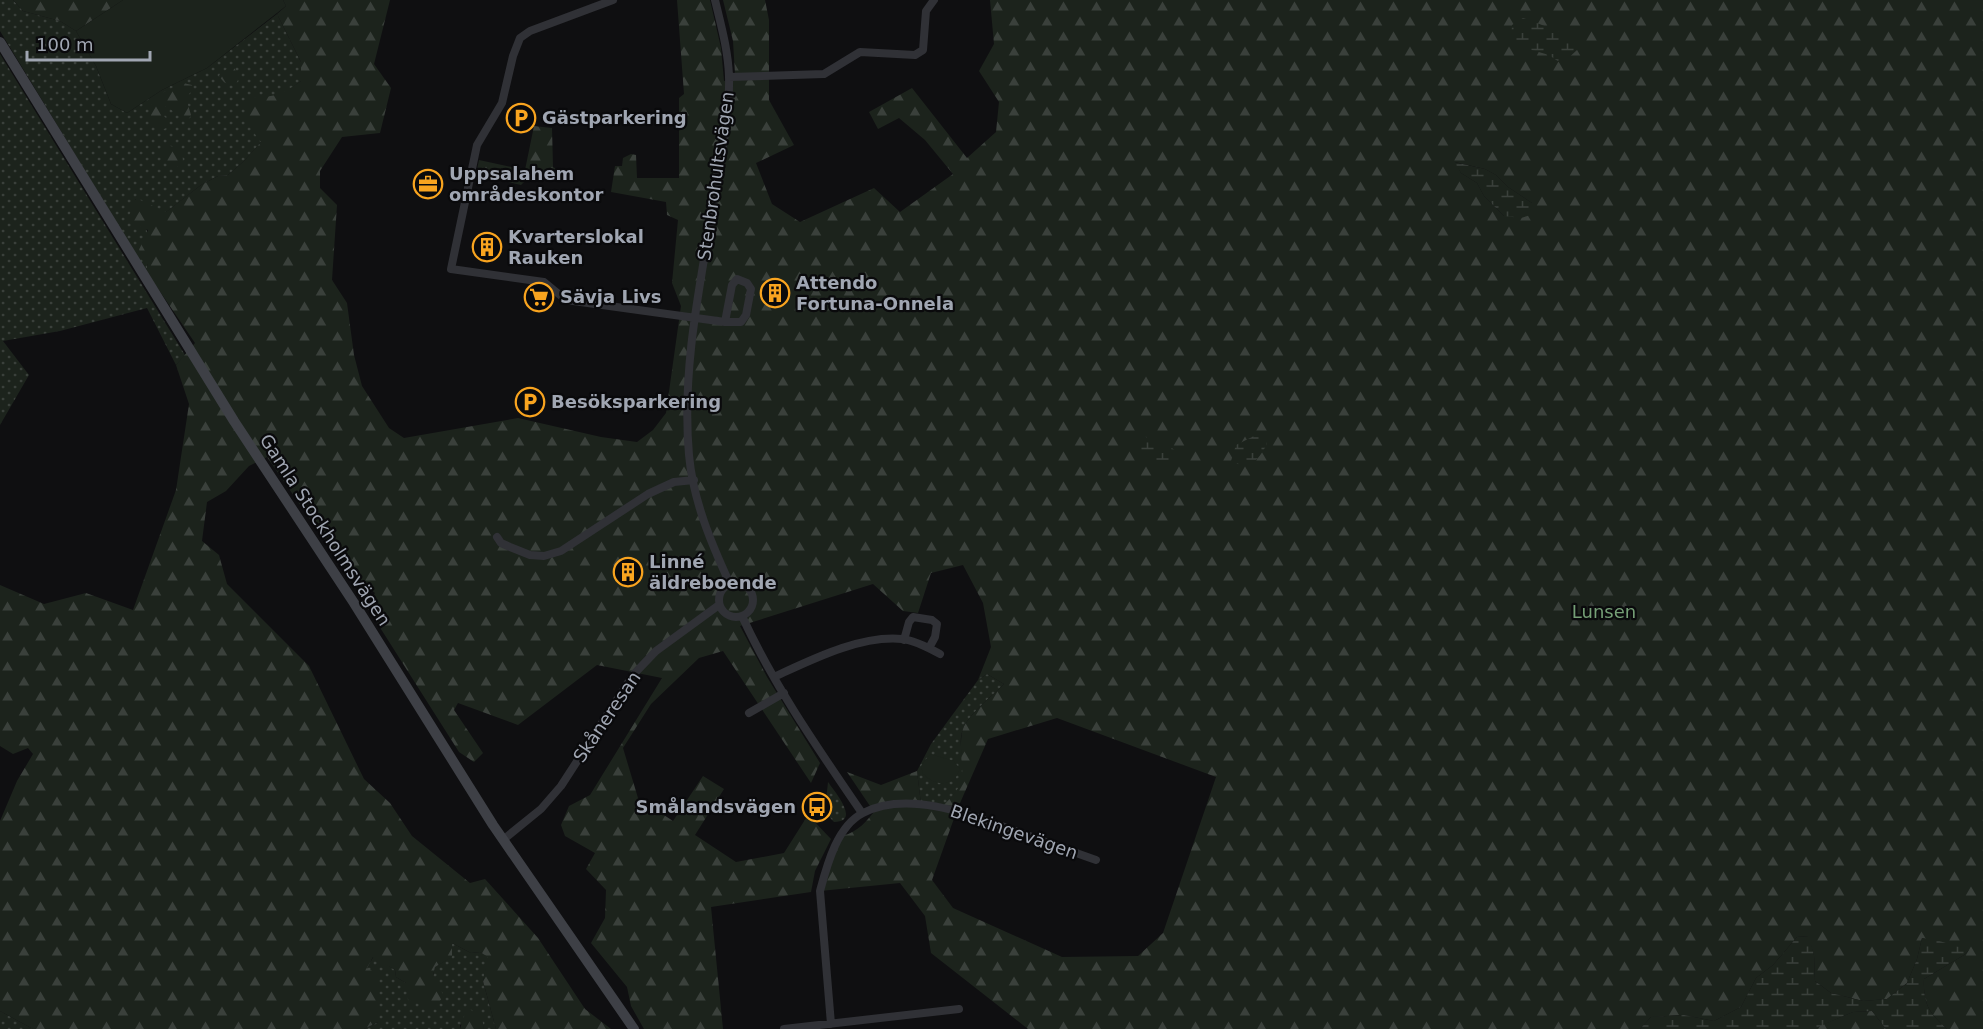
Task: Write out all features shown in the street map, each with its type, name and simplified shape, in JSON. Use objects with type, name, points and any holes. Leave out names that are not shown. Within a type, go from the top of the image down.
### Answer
[{"type":"main road","name":"Gamla Stockholmsvägen","points":[[0,42],[234,421],[504,839],[634,1029]]},
{"type":"street","points":[[614,0],[530,31],[520,38],[513,56],[502,103],[477,145],[451,269],[544,282],[566,300],[725,322],[741,322],[746,315],[751,289],[742,280],[738,279],[732,285],[725,322]]},
{"type":"street","name":"Stenbrohultsvägen","points":[[715,0],[726,45],[729,77],[721,162],[694,317],[687,426],[689,458],[699,509],[730,584]]},
{"type":"street","points":[[729,77],[824,74],[860,52],[915,55],[923,50],[926,11],[934,0]]},
{"type":"street","points":[[497,537],[501,543],[510,547],[530,555],[544,556],[561,551],[648,494],[674,482],[694,480]]},
{"type":"street","points":[[730,584],[744,585],[752,594],[753,603],[750,610],[735,618],[727,616],[719,605],[721,592],[730,584]]},
{"type":"street","name":"Skåneresan","points":[[504,839],[541,809],[561,786],[633,675],[656,651],[719,605]]},
{"type":"street","points":[[742,616],[774,677],[827,763],[862,813],[847,826],[825,872],[820,891],[831,1024]]},
{"type":"street","points":[[904,640],[909,622],[913,617],[932,620],[937,624],[935,637],[929,648]]},
{"type":"street","points":[[774,677],[819,656],[869,641],[904,640],[940,654]]},
{"type":"street","points":[[750,713],[784,693]]},
{"type":"street","name":"Blekingevägen","points":[[862,813],[877,808],[921,804],[957,810],[1096,860]]},
{"type":"street","points":[[784,1029],[959,1010]]},
{"type":"green space","points":[[0,0],[13,0],[23,11],[60,21],[76,31],[96,66],[111,104],[127,113],[162,90],[207,68],[277,14],[301,62],[301,81],[285,93],[266,98],[262,141],[228,175],[218,176],[201,185],[165,213],[135,199],[148,234],[149,261],[146,271],[0,31]]},
{"type":"green space","points":[[13,0],[123,0],[76,31],[60,21],[23,11]]},
{"type":"green space","points":[[123,0],[283,0],[286,6],[207,68],[162,90],[127,113],[111,104],[96,66],[76,31]]},
{"type":"green space","name":"Lunsen","points":[[283,0],[390,0],[374,64],[391,88],[380,133],[342,137],[320,171],[320,188],[337,205],[332,280],[347,303],[354,355],[362,386],[389,428],[404,438],[518,418],[601,437],[637,442],[653,430],[666,413],[681,306],[672,283],[678,220],[667,215],[666,202],[611,192],[615,166],[622,166],[623,158],[631,154],[636,155],[637,178],[679,178],[679,98],[684,94],[677,0],[710,0],[721,48],[724,81],[764,78],[735,74],[733,41],[723,0],[765,0],[769,20],[769,100],[794,145],[756,163],[772,204],[800,222],[874,188],[900,212],[953,174],[925,140],[899,118],[878,129],[869,112],[912,88],[967,158],[996,132],[999,102],[979,71],[994,44],[990,0],[1983,0],[1983,1029],[1947,1029],[1932,1013],[1926,1002],[1924,979],[1968,951],[1922,938],[1917,959],[1907,983],[1887,999],[1863,1001],[1831,993],[1815,981],[1814,955],[1808,936],[1797,937],[1773,965],[1756,978],[1741,1007],[1714,1021],[1684,1015],[1651,1017],[1640,1029],[1028,1029],[931,953],[925,916],[900,883],[820,891],[842,836],[866,822],[877,808],[870,806],[847,772],[881,785],[917,771],[921,804],[942,807],[960,785],[963,729],[975,712],[1004,684],[987,674],[978,680],[991,647],[983,603],[963,565],[931,573],[918,613],[903,611],[873,584],[740,626],[767,677],[820,763],[811,783],[723,651],[699,658],[651,704],[623,748],[638,798],[673,821],[703,776],[724,789],[695,835],[736,862],[784,853],[808,815],[831,839],[815,871],[811,892],[711,907],[723,1029],[644,1029],[631,1006],[627,987],[591,943],[605,918],[606,890],[586,869],[595,853],[565,836],[561,825],[569,806],[590,795],[662,678],[597,665],[518,725],[458,703],[454,710],[483,753],[474,762],[459,752],[367,607],[375,593],[343,567],[267,457],[249,466],[226,491],[207,502],[202,541],[219,555],[227,584],[309,666],[364,779],[390,803],[412,836],[470,883],[485,879],[538,938],[585,1009],[611,1029],[496,1029],[483,981],[488,957],[480,952],[471,953],[452,943],[452,957],[435,967],[433,976],[444,996],[433,1009],[408,1000],[406,983],[396,977],[395,970],[373,957],[367,968],[379,975],[378,1022],[364,1029],[33,1029],[0,1011],[0,821],[17,781],[33,754],[28,748],[13,754],[0,746],[0,585],[44,604],[86,593],[133,610],[176,490],[189,404],[176,365],[195,343],[146,271],[148,264],[139,250],[148,230],[127,221],[136,198],[166,212],[201,185],[218,176],[228,175],[261,142],[246,122],[246,97],[275,95],[301,81],[301,62],[277,14],[286,6]],"holes":[[[1455,162],[1485,169],[1532,203],[1504,216],[1484,196],[1477,183],[1461,173]],[[1057,718],[1216,777],[1163,933],[1138,956],[1062,957],[953,908],[932,880],[957,810],[988,739]]]},
{"type":"green space","points":[[1523,18],[1566,34],[1580,43],[1577,50],[1562,64],[1549,55],[1511,44],[1512,25]]},
{"type":"green space","points":[[0,54],[185,355],[176,365],[147,308],[60,331],[3,341],[29,375],[0,425]]},
{"type":"green space","points":[[231,66],[235,69],[238,80],[235,85],[225,83],[219,75]]},
{"type":"green space","points":[[183,83],[192,85],[193,89],[186,98],[191,115],[189,119],[181,117],[166,106],[162,110],[169,121],[168,127],[162,130],[153,125],[150,108],[152,102],[161,94]]},
{"type":"green space","points":[[534,126],[552,128],[553,167],[558,170],[556,178],[529,177],[521,185],[476,175],[479,160],[525,170]]},
{"type":"green space","points":[[164,145],[171,146],[178,151],[183,159],[181,165],[172,169],[161,150]]},
{"type":"green space","points":[[1454,162],[1485,169],[1496,175],[1508,187],[1532,203],[1534,214],[1521,218],[1504,216],[1484,196],[1477,183],[1461,173]]},
{"type":"green space","points":[[1264,431],[1267,444],[1257,459],[1244,465],[1231,461],[1236,445]]},
{"type":"green space","points":[[1144,436],[1168,446],[1182,457],[1164,463],[1153,463],[1144,459],[1132,444]]},
{"type":"green space","points":[[987,674],[1004,684],[975,712],[963,729],[961,747],[964,776],[961,785],[943,807],[921,804],[917,771],[931,744],[978,680]]},
{"type":"green space","points":[[930,754],[954,761],[960,769],[955,779],[939,783],[923,774],[921,766]]},
{"type":"green space","points":[[828,782],[844,806],[846,812],[842,821],[834,822],[828,813],[826,803]]},
{"type":"green space","points":[[1809,936],[1814,955],[1815,981],[1831,993],[1863,1001],[1887,999],[1907,983],[1917,959],[1922,938],[1969,950],[1924,979],[1928,1007],[1947,1029],[1886,1029],[1872,1011],[1853,1012],[1818,1029],[1640,1029],[1651,1017],[1684,1015],[1714,1021],[1741,1007],[1756,978],[1773,965],[1797,937]]},
{"type":"green space","points":[[452,943],[471,953],[480,952],[489,957],[483,981],[496,1029],[484,1029],[481,1018],[460,1025],[460,1029],[364,1029],[378,1022],[366,969],[374,956],[395,970],[396,977],[406,983],[433,976],[435,967],[451,957]]},
{"type":"green space","points":[[467,1007],[482,1018],[484,1029],[460,1029]]},
{"type":"green space","points":[[0,1011],[33,1029],[0,1029]]},
{"type":"green space","points":[[1872,1011],[1886,1029],[1818,1029],[1817,1027],[1853,1012]]},
{"type":"place","name":"Gästparkering","points":[[521,118]]},
{"type":"place","name":"Uppsalahem områdeskontor","points":[[428,184]]},
{"type":"place","name":"Kvarterslokal Rauken","points":[[487,247]]},
{"type":"place","name":"Attendo Fortuna-Onnela","points":[[775,293]]},
{"type":"place","name":"Sävja Livs","points":[[539,297]]},
{"type":"place","name":"Besöksparkering","points":[[530,402]]},
{"type":"place","name":"Linné äldreboende","points":[[628,572]]},
{"type":"place","name":"Smålandsvägen","points":[[817,807]]}]
